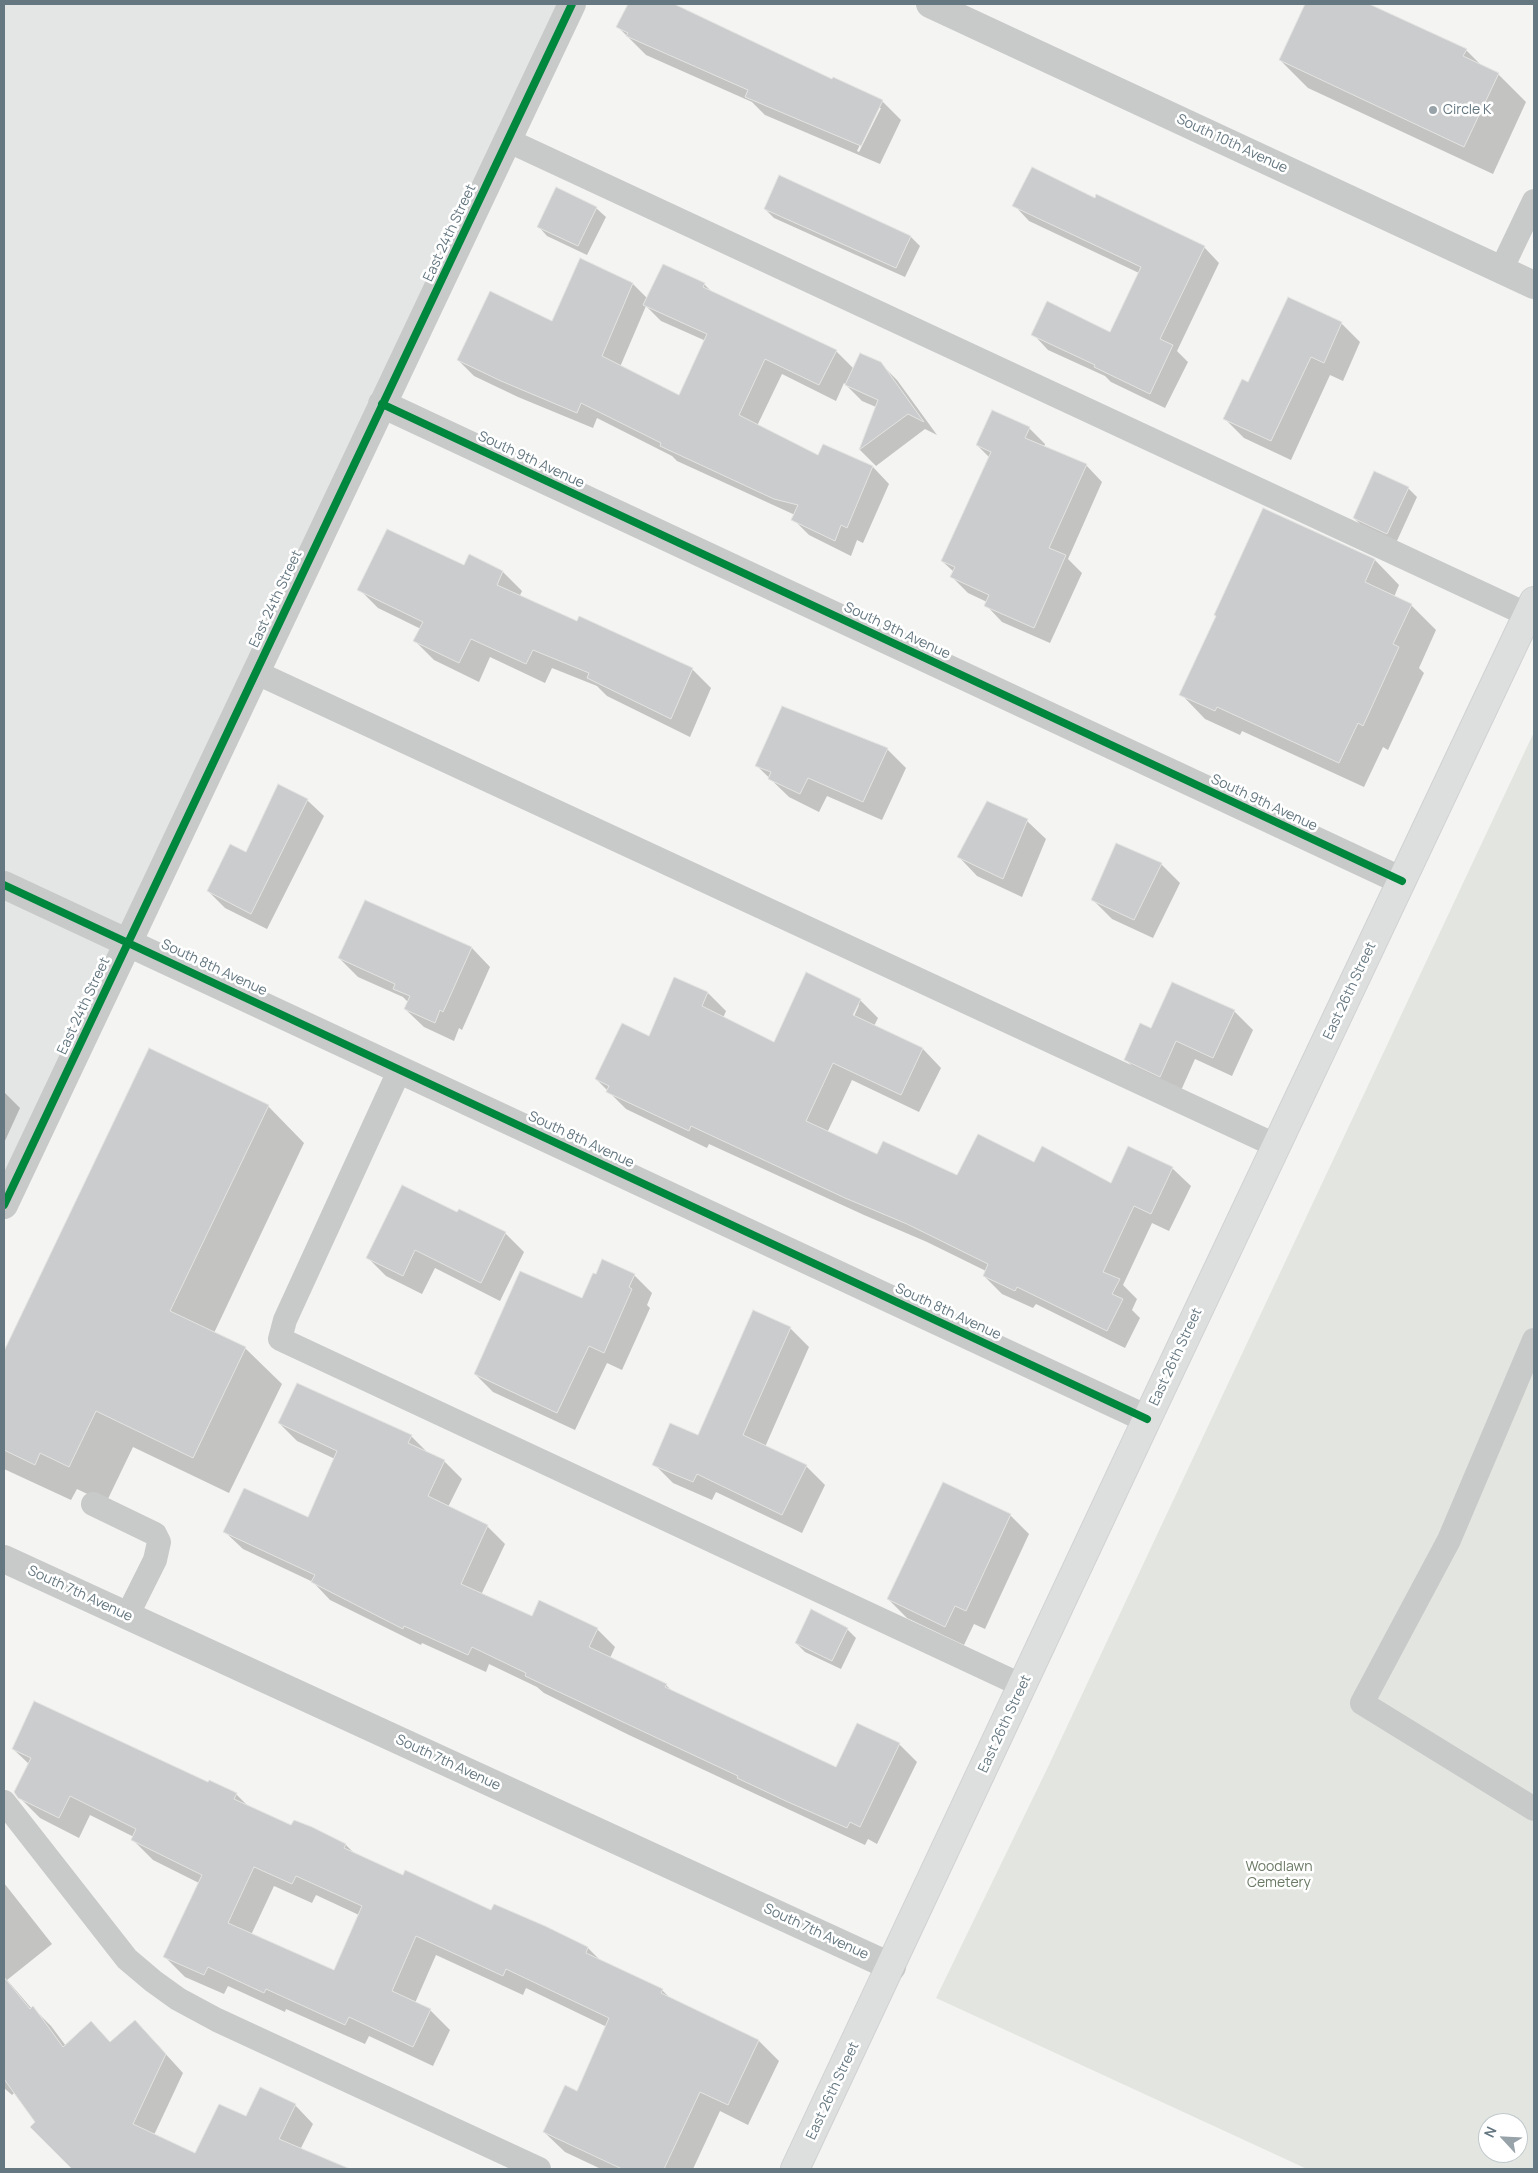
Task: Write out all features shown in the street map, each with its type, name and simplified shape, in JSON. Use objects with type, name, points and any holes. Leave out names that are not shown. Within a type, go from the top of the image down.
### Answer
[{"type":"main road","name":"East 26th Street","points":[[795,2169],[892,1967],[1147,1419],[1531,608]]},
{"type":"street","name":"East 24th Street","points":[[4,1205],[572,4]]},
{"type":"street","name":"South 10th Avenue","points":[[930,4],[1534,285]]},
{"type":"street","name":"South 9th Avenue","points":[[382,404],[1402,881]]},
{"type":"street","name":"South 8th Avenue","points":[[4,885],[1147,1419]]},
{"type":"street","name":"South 7th Avenue","points":[[4,1559],[892,1967]]},
{"type":"lane","points":[[507,140],[1531,608]]},
{"type":"lane","points":[[1501,270],[1534,201]]},
{"type":"lane","points":[[255,672],[1277,1146]]},
{"type":"lane","points":[[400,1070],[285,1320],[280,1339],[1023,1686]]},
{"type":"lane","points":[[1534,1340],[1450,1540],[1362,1703],[1534,1808]]},
{"type":"lane","points":[[93,1504],[155,1534],[159,1542],[155,1560],[127,1616]]},
{"type":"lane","points":[[4,1802],[127,1959],[172,1995],[217,2020],[539,2169]]},
{"type":"shaded area","points":[[4,4],[572,4],[4,1205]]},
{"type":"green space","name":"Woodlawn Cemetery","points":[[1534,732],[1534,2169],[1307,2169],[936,1998],[1047,1769]]},
{"type":"building","points":[[628,4],[674,4],[832,79],[833,77],[883,100],[861,146],[745,97],[748,90],[626,36],[628,33],[616,27]]},
{"type":"building","name":"Circle K","points":[[1305,4],[1369,4],[1467,49],[1463,56],[1499,73],[1464,147],[1279,60]]},
{"type":"building","points":[[1032,167],[1095,198],[1096,194],[1205,246],[1160,339],[1173,345],[1150,394],[1094,367],[1095,365],[1031,335],[1047,301],[1110,332],[1141,267],[1012,206]]},
{"type":"building","points":[[779,175],[911,236],[896,268],[764,209]]},
{"type":"building","points":[[556,187],[597,207],[578,246],[537,227]]},
{"type":"building","points":[[580,258],[633,283],[602,356],[679,395],[707,334],[643,305],[663,264],[705,283],[703,287],[837,350],[819,385],[765,359],[739,415],[818,455],[823,444],[873,466],[847,528],[841,525],[835,541],[791,520],[798,505],[774,499],[660,446],[661,443],[581,403],[577,413],[457,360],[490,291],[552,321]]},
{"type":"building","points":[[1288,297],[1342,322],[1324,363],[1311,357],[1271,441],[1223,419],[1242,379],[1248,382]]},
{"type":"building","points":[[860,353],[881,362],[924,422],[908,414],[859,450],[878,400],[845,385]]},
{"type":"building","points":[[992,410],[1030,427],[1025,438],[1087,464],[1049,548],[1066,555],[1034,628],[984,606],[989,595],[950,577],[955,567],[941,561],[991,452],[976,445]]},
{"type":"building","points":[[1374,471],[1409,487],[1387,534],[1353,518]]},
{"type":"building","points":[[1263,508],[1375,559],[1365,582],[1412,604],[1393,644],[1399,647],[1363,726],[1358,723],[1339,763],[1217,707],[1215,711],[1179,695]]},
{"type":"building","points":[[387,529],[464,565],[469,554],[503,571],[497,585],[577,621],[579,616],[693,668],[671,719],[587,678],[589,673],[533,650],[526,664],[471,639],[459,663],[413,641],[423,622],[357,590]]},
{"type":"building","points":[[782,706],[888,748],[863,802],[808,778],[800,794],[768,779],[771,772],[755,766]]},
{"type":"building","points":[[278,784],[308,799],[251,914],[207,891],[230,844],[246,852]]},
{"type":"building","points":[[987,801],[1028,819],[1003,879],[957,857]]},
{"type":"building","points":[[1116,843],[1162,863],[1134,920],[1091,900]]},
{"type":"building","points":[[365,900],[472,947],[443,1012],[440,1010],[435,1023],[404,1009],[410,996],[393,989],[395,984],[338,958]]},
{"type":"building","points":[[806,972],[861,999],[853,1015],[923,1048],[901,1095],[833,1063],[806,1121],[877,1154],[883,1141],[957,1175],[978,1134],[1034,1162],[1042,1146],[1111,1183],[1128,1146],[1173,1167],[1151,1214],[1134,1206],[1103,1272],[1120,1279],[1112,1294],[1123,1299],[1107,1331],[1017,1287],[1015,1291],[983,1276],[988,1264],[907,1224],[845,1198],[691,1126],[689,1131],[606,1092],[609,1086],[595,1079],[622,1023],[649,1036],[674,977],[708,992],[702,1006],[774,1042]]},
{"type":"building","points":[[1172,982],[1235,1010],[1213,1058],[1176,1041],[1160,1077],[1124,1060],[1140,1023],[1151,1028]]},
{"type":"building","points":[[149,1048],[269,1105],[170,1311],[246,1347],[193,1458],[96,1411],[69,1467],[40,1453],[35,1465],[4,1450],[4,1351]]},
{"type":"building","points":[[402,1185],[457,1212],[459,1209],[506,1232],[481,1283],[415,1250],[403,1276],[366,1258]]},
{"type":"building","points":[[602,1259],[635,1274],[629,1287],[632,1289],[604,1353],[589,1346],[557,1413],[474,1374],[520,1271],[582,1298],[593,1273],[596,1274]]},
{"type":"building","points":[[753,1310],[791,1327],[743,1435],[807,1465],[782,1515],[697,1474],[693,1482],[652,1465],[670,1423],[698,1435]]},
{"type":"building","points":[[297,1383],[412,1435],[408,1443],[445,1460],[428,1496],[488,1525],[461,1584],[532,1616],[539,1600],[598,1628],[589,1647],[667,1684],[665,1687],[836,1767],[857,1723],[900,1743],[860,1827],[850,1822],[847,1828],[788,1802],[737,1778],[738,1776],[525,1676],[526,1673],[472,1647],[468,1655],[404,1626],[403,1629],[311,1582],[315,1575],[223,1532],[244,1488],[308,1517],[337,1451],[278,1423]]},
{"type":"building","points":[[943,1482],[1011,1514],[966,1611],[955,1606],[945,1627],[887,1599]]},
{"type":"building","points":[[811,1609],[848,1628],[832,1661],[795,1643]]},
{"type":"building","points":[[34,1701],[208,1782],[209,1780],[237,1793],[234,1799],[291,1825],[294,1820],[312,1827],[346,1844],[344,1848],[403,1875],[405,1870],[491,1910],[494,1904],[545,1926],[588,1947],[586,1953],[663,1989],[661,1993],[759,2040],[728,2105],[700,2092],[664,2169],[622,2169],[543,2132],[565,2085],[577,2091],[609,2018],[506,1969],[503,1976],[416,1936],[392,1991],[431,2009],[413,2047],[349,2017],[345,2025],[266,1989],[264,1993],[208,1967],[204,1975],[163,1957],[202,1875],[131,1840],[136,1829],[70,1796],[59,1818],[18,1798],[14,1792],[31,1758],[12,1749]],"holes":[[[254,1867],[292,1884],[296,1876],[362,1906],[334,1970],[228,1923]]]},
{"type":"building","points":[[4,1977],[30,2009],[33,2006],[63,2047],[91,2021],[110,2042],[135,2020],[166,2054],[133,2124],[195,2153],[219,2104],[246,2116],[260,2087],[296,2104],[279,2139],[350,2169],[72,2169],[30,2127],[35,2122],[4,2079]]},
{"type":"cycle path","points":[[4,1205],[572,4]]},
{"type":"cycle path","points":[[382,404],[1402,881]]},
{"type":"cycle path","points":[[4,885],[1147,1419]]},
{"type":"place","name":"Circle K","points":[[1433,110]]}]
